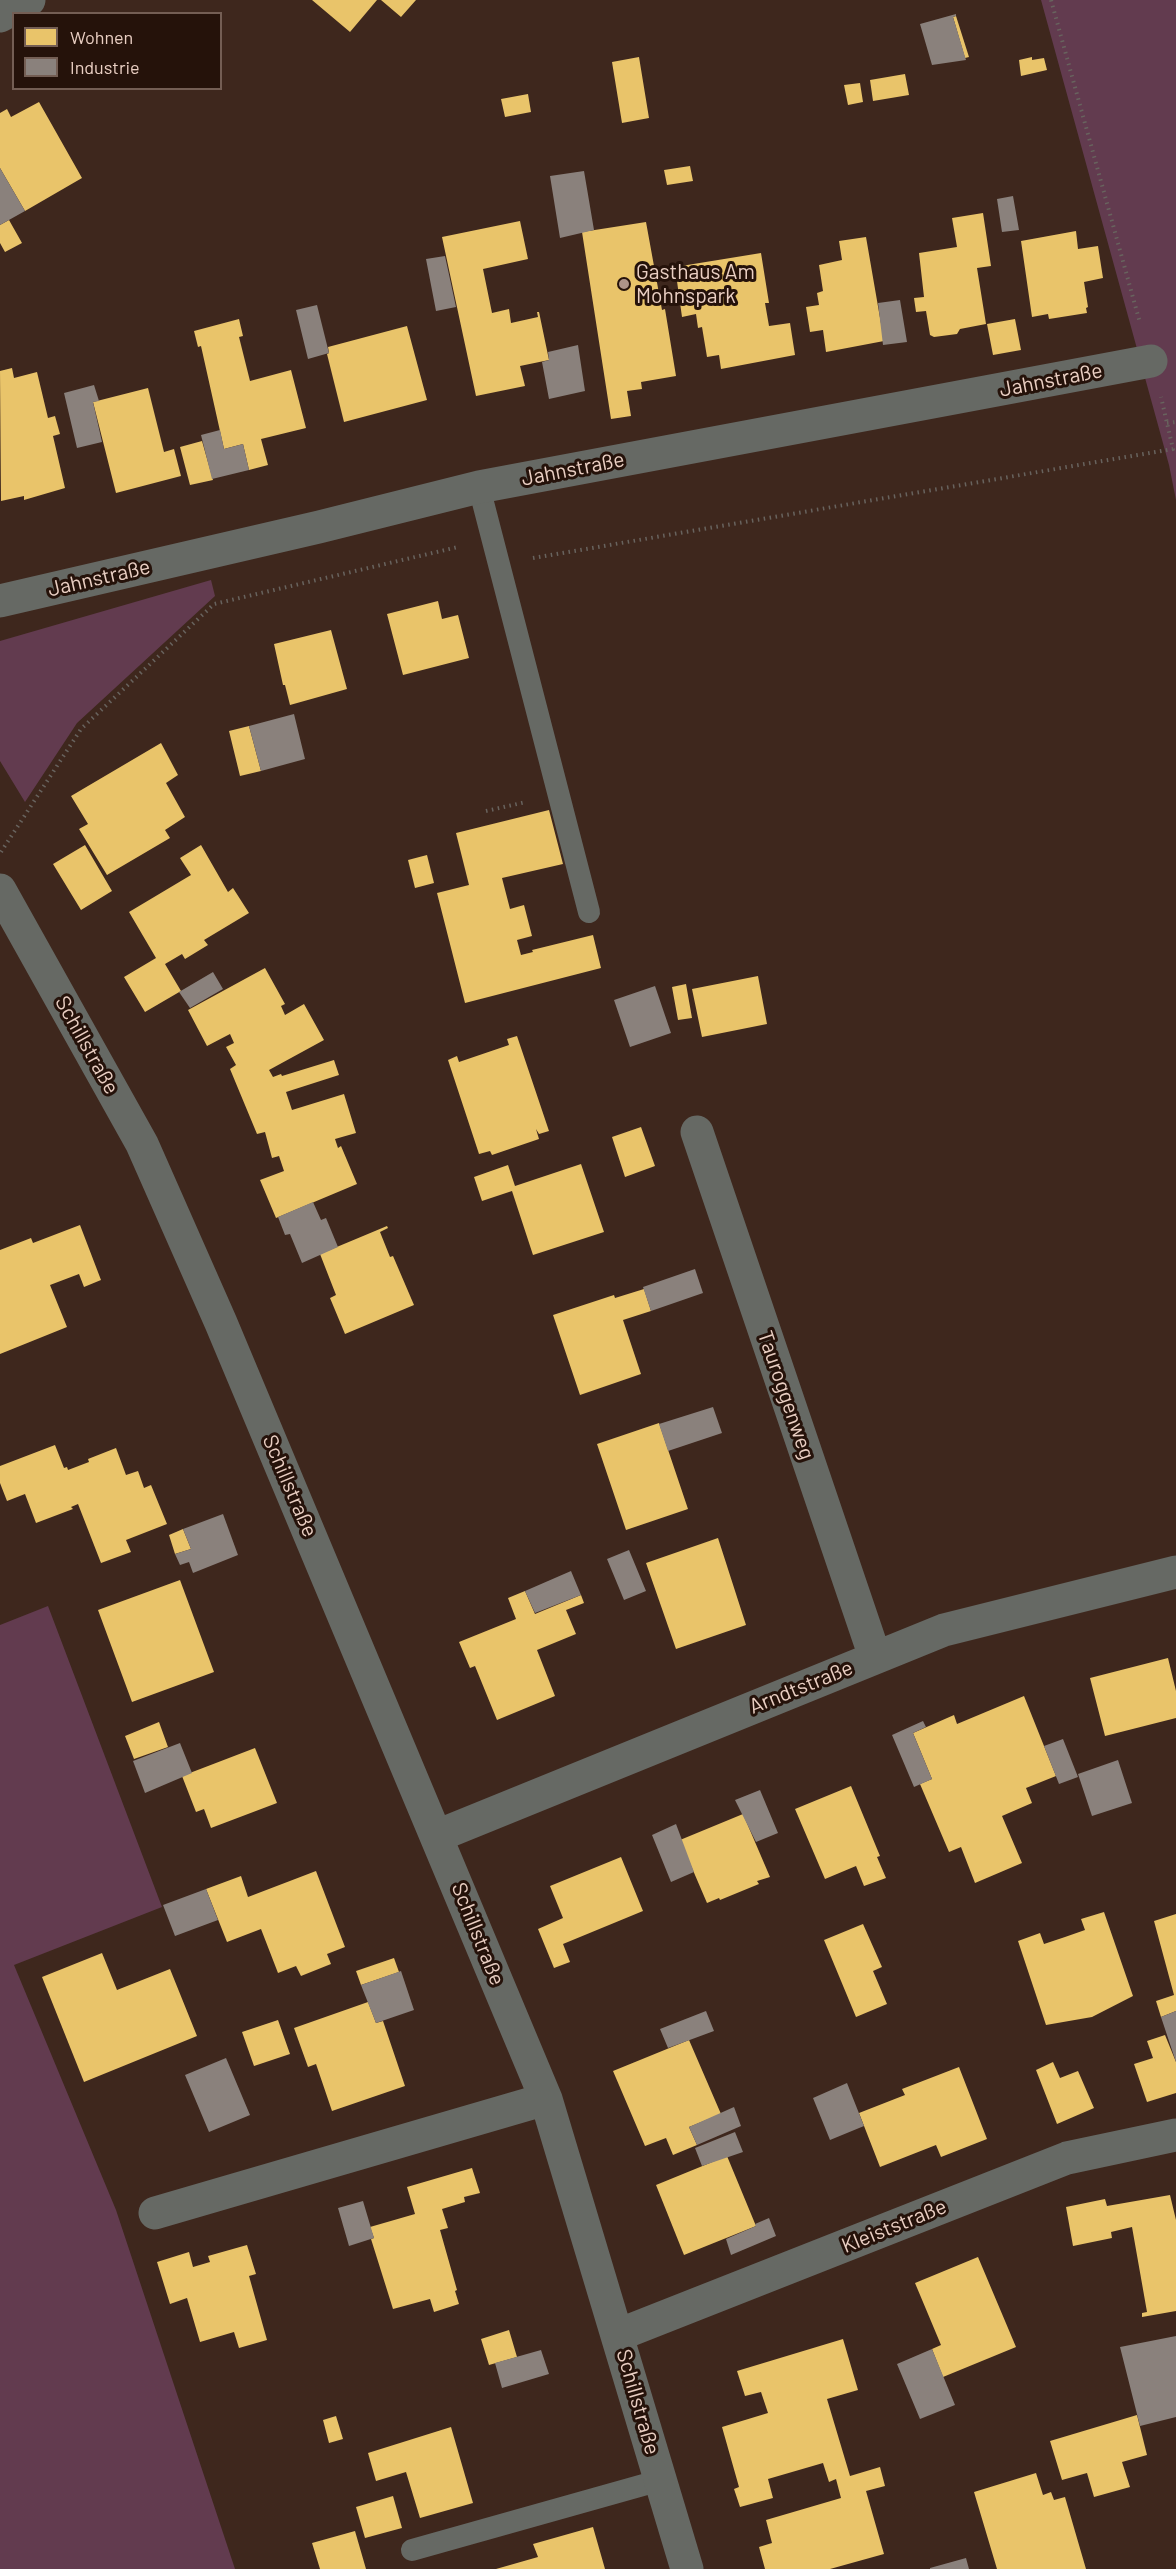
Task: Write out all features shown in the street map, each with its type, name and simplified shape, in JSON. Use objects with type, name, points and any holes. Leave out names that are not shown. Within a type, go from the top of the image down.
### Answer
[{"type":"street","points":[[0,16],[29,0]]},
{"type":"street","name":"Jahnstraße","points":[[0,601],[480,487],[1151,361]]},
{"type":"street","name":"Schillstraße","points":[[0,890],[142,1144],[222,1323],[546,2098],[687,2569]]},
{"type":"street","name":"Tauroggenweg","points":[[697,1132],[875,1657]]},
{"type":"street","name":"Arndtstraße","points":[[437,1836],[944,1630],[1176,1572]]},
{"type":"street","points":[[154,2213],[546,2098]]},
{"type":"street","name":"Kleiststraße","points":[[618,2335],[1067,2158],[1176,2135]]},
{"type":"lane","points":[[480,487],[589,912]]},
{"type":"lane","points":[[412,2550],[661,2480]]},
{"type":"path","points":[[0,853],[81,729],[214,604],[462,546],[499,564],[1173,449],[1151,361],[1051,0]]},
{"type":"path","points":[[1167,423],[1176,422]]},
{"type":"shaded area","points":[[1041,0],[1176,0],[1176,500],[1169,465]]},
{"type":"shaded area","points":[[211,580],[215,596],[77,723],[25,802],[0,761],[0,641]]},
{"type":"shaded area","points":[[48,1606],[162,1907],[14,1965],[116,2210],[235,2569],[0,2569],[0,1625]]},
{"type":"building: Wohnen","points":[[312,0],[377,0],[350,32]]},
{"type":"building: Wohnen","points":[[381,0],[416,0],[401,17]]},
{"type":"building: Wohnen","points":[[956,16],[969,57],[965,58],[953,17]]},
{"type":"building: Wohnen","points":[[639,57],[649,118],[622,123],[612,62]]},
{"type":"building: Wohnen","points":[[1032,57],[1032,60],[1044,58],[1047,70],[1021,76],[1019,60]]},
{"type":"building: Wohnen","points":[[905,74],[909,95],[873,101],[870,80]]},
{"type":"building: Wohnen","points":[[860,83],[863,102],[848,105],[844,85]]},
{"type":"building: Wohnen","points":[[528,94],[531,112],[505,117],[501,99]]},
{"type":"building: Wohnen","points":[[39,102],[82,178],[25,211],[0,168],[0,113],[7,109],[11,117]]},
{"type":"building: Wohnen","points":[[690,166],[693,181],[667,185],[664,170]]},
{"type":"building: Wohnen","points":[[983,213],[991,266],[977,268],[986,324],[960,329],[957,334],[934,337],[930,335],[926,311],[916,312],[914,298],[924,297],[919,253],[957,247],[952,218]]},
{"type":"building: Wohnen","points":[[9,220],[22,243],[5,252],[0,243],[0,225]]},
{"type":"building: Wohnen","points":[[520,221],[528,259],[483,269],[492,313],[509,309],[511,323],[538,317],[537,312],[539,312],[549,360],[520,366],[525,386],[476,396],[442,237]]},
{"type":"building: Wohnen","name":"Gasthaus Am Mohnspark","points":[[646,222],[662,310],[665,309],[676,376],[641,382],[642,389],[627,391],[631,416],[611,419],[582,232]]},
{"type":"building: Wohnen","points":[[1076,231],[1078,249],[1098,246],[1103,278],[1084,282],[1087,313],[1049,319],[1048,314],[1032,317],[1021,241]]},
{"type":"building: Wohnen","points":[[866,237],[884,341],[826,352],[823,330],[810,332],[806,307],[819,305],[817,293],[823,291],[819,265],[842,260],[839,241]]},
{"type":"building: Wohnen","points":[[761,253],[769,303],[765,303],[769,326],[790,323],[795,355],[721,369],[719,355],[707,357],[702,327],[698,328],[696,314],[682,317],[675,267]]},
{"type":"building: Wohnen","points":[[239,319],[243,336],[239,337],[250,381],[291,370],[306,428],[261,439],[268,465],[249,470],[243,444],[224,449],[201,346],[198,347],[194,331]]},
{"type":"building: Wohnen","points":[[1015,319],[1021,350],[993,355],[987,324]]},
{"type":"building: Wohnen","points":[[407,326],[427,400],[344,422],[327,354],[329,353],[328,347]]},
{"type":"building: Wohnen","points":[[12,368],[14,378],[37,372],[48,418],[55,416],[60,434],[53,436],[65,488],[24,500],[24,496],[1,501],[0,371]]},
{"type":"building: Wohnen","points":[[148,388],[164,452],[174,449],[181,476],[116,493],[93,402]]},
{"type":"building: Wohnen","points":[[202,441],[213,480],[190,485],[180,447]]},
{"type":"building: Wohnen","points":[[438,601],[442,619],[458,615],[469,658],[403,675],[387,614]]},
{"type":"building: Wohnen","points":[[331,630],[347,689],[290,705],[274,644]]},
{"type":"building: Wohnen","points":[[249,726],[261,771],[240,776],[229,731]]},
{"type":"building: Wohnen","points":[[161,743],[178,775],[166,783],[185,817],[165,830],[170,838],[107,875],[79,829],[88,824],[71,796]]},
{"type":"building: Wohnen","points":[[549,810],[563,864],[502,878],[510,909],[524,905],[532,936],[517,940],[521,955],[533,952],[532,950],[593,935],[601,968],[465,1003],[437,893],[469,885],[456,833]]},
{"type":"building: Wohnen","points":[[85,845],[112,891],[81,910],[53,864]]},
{"type":"building: Wohnen","points":[[201,845],[228,892],[233,888],[249,913],[204,940],[208,945],[185,959],[182,954],[165,964],[181,991],[145,1012],[124,977],[156,958],[129,912],[191,875],[180,858]]},
{"type":"building: Wohnen","points":[[427,855],[434,883],[415,888],[408,860]]},
{"type":"building: Wohnen","points":[[265,968],[285,1004],[281,1006],[285,1015],[304,1004],[324,1040],[269,1070],[273,1077],[281,1074],[282,1076],[334,1060],[339,1075],[286,1092],[292,1110],[344,1094],[356,1133],[335,1139],[338,1148],[341,1146],[357,1184],[276,1218],[260,1180],[284,1171],[279,1156],[272,1158],[265,1132],[257,1134],[230,1069],[236,1065],[226,1047],[234,1043],[230,1034],[207,1046],[188,1010]]},
{"type":"building: Wohnen","points":[[758,976],[767,1024],[702,1037],[692,989]]},
{"type":"building: Wohnen","points":[[686,984],[692,1018],[678,1020],[672,987]]},
{"type":"building: Wohnen","points":[[517,1036],[549,1131],[539,1134],[536,1129],[539,1139],[492,1155],[490,1151],[479,1154],[448,1060],[457,1056],[459,1062],[509,1045],[507,1039]]},
{"type":"building: Wohnen","points":[[641,1127],[655,1166],[625,1177],[612,1137]]},
{"type":"building: Wohnen","points":[[581,1164],[604,1232],[533,1255],[512,1191],[482,1201],[474,1177],[508,1165],[515,1186]]},
{"type":"building: Wohnen","points":[[80,1225],[101,1280],[84,1287],[79,1274],[50,1285],[67,1327],[0,1354],[0,1250],[31,1238],[33,1243]]},
{"type":"building: Wohnen","points":[[387,1226],[388,1228],[380,1232],[414,1305],[345,1334],[330,1298],[336,1295],[320,1254]]},
{"type":"building: Wohnen","points":[[644,1289],[651,1311],[623,1320],[641,1374],[580,1395],[553,1315],[614,1295],[615,1298]]},
{"type":"building: Wohnen","points":[[659,1423],[688,1509],[626,1530],[597,1444]]},
{"type":"building: Wohnen","points":[[55,1445],[64,1468],[67,1467],[68,1470],[116,1448],[126,1475],[138,1471],[144,1488],[151,1485],[167,1524],[126,1540],[131,1552],[101,1563],[78,1504],[71,1507],[73,1509],[36,1523],[25,1494],[7,1501],[0,1483],[0,1466]]},
{"type":"building: Wohnen","points":[[183,1529],[191,1549],[175,1554],[169,1535]]},
{"type":"building: Wohnen","points":[[718,1538],[746,1625],[676,1649],[646,1563]]},
{"type":"building: Wohnen","points":[[180,1580],[214,1672],[132,1702],[98,1610]]},
{"type":"building: Wohnen","points":[[525,1591],[535,1614],[581,1595],[584,1603],[566,1610],[576,1634],[537,1650],[555,1696],[497,1720],[475,1666],[470,1668],[459,1642],[516,1619],[508,1598]]},
{"type":"building: Wohnen","points":[[1168,1658],[1176,1691],[1176,1718],[1105,1736],[1090,1678]]},
{"type":"building: Wohnen","points":[[1024,1696],[1056,1776],[1026,1788],[1032,1803],[1002,1816],[1022,1863],[975,1883],[961,1847],[949,1852],[920,1784],[932,1779],[913,1733],[954,1715],[957,1724]]},
{"type":"building: Wohnen","points":[[159,1722],[168,1747],[134,1759],[125,1736]]},
{"type":"building: Wohnen","points":[[255,1748],[277,1803],[211,1828],[204,1809],[196,1812],[182,1776]]},
{"type":"building: Wohnen","points":[[851,1786],[880,1856],[877,1857],[886,1878],[864,1886],[856,1866],[825,1879],[795,1809]]},
{"type":"building: Wohnen","points":[[743,1814],[770,1877],[757,1881],[759,1884],[707,1903],[680,1840]]},
{"type":"building: Wohnen","points":[[621,1857],[643,1911],[563,1944],[570,1962],[554,1968],[538,1929],[563,1918],[550,1886]]},
{"type":"building: Wohnen","points":[[316,1871],[345,1947],[327,1954],[331,1964],[301,1976],[296,1966],[278,1973],[261,1929],[227,1942],[206,1889],[241,1876],[248,1897]]},
{"type":"building: Wohnen","points":[[1104,1912],[1133,1996],[1092,2017],[1046,2025],[1018,1941],[1040,1933],[1044,1944],[1065,1937],[1085,1930],[1081,1919]]},
{"type":"building: Wohnen","points":[[1176,1914],[1176,2011],[1161,2017],[1156,2001],[1174,1995],[1154,1921]]},
{"type":"building: Wohnen","points":[[863,1924],[882,1967],[873,1971],[887,2004],[856,2017],[824,1940]]},
{"type":"building: Wohnen","points":[[102,1953],[117,1990],[170,1969],[197,2036],[84,2082],[42,1977]]},
{"type":"building: Wohnen","points":[[394,1958],[399,1972],[361,1985],[356,1971]]},
{"type":"building: Wohnen","points":[[368,2002],[376,2023],[383,2021],[405,2086],[332,2111],[316,2064],[308,2067],[294,2028]]},
{"type":"building: Wohnen","points":[[278,2020],[290,2054],[254,2066],[242,2032]]},
{"type":"building: Wohnen","points":[[1165,2035],[1176,2062],[1176,2093],[1147,2102],[1134,2064],[1153,2058],[1147,2041]]},
{"type":"building: Wohnen","points":[[689,2040],[721,2114],[689,2127],[697,2145],[673,2155],[666,2138],[645,2146],[613,2071]]},
{"type":"building: Wohnen","points":[[1053,2062],[1060,2078],[1078,2071],[1094,2108],[1057,2124],[1036,2070]]},
{"type":"building: Wohnen","points":[[959,2067],[987,2139],[941,2157],[936,2145],[880,2167],[859,2113],[905,2095],[902,2089]]},
{"type":"building: Wohnen","points":[[727,2156],[756,2226],[684,2255],[656,2185]]},
{"type":"building: Wohnen","points":[[472,2168],[480,2193],[464,2197],[465,2202],[442,2209],[448,2228],[440,2230],[459,2304],[434,2312],[430,2299],[393,2309],[371,2239],[374,2238],[370,2227],[415,2214],[407,2187]]},
{"type":"building: Wohnen","points":[[1170,2195],[1176,2220],[1176,2311],[1142,2317],[1142,2313],[1147,2312],[1132,2227],[1111,2232],[1112,2238],[1073,2246],[1066,2207],[1105,2199],[1107,2206]]},
{"type":"building: Wohnen","points":[[247,2245],[256,2274],[249,2276],[267,2340],[239,2348],[234,2332],[200,2342],[187,2298],[170,2304],[157,2262],[189,2252],[193,2267],[210,2262],[208,2256]]},
{"type":"building: Wohnen","points":[[978,2257],[1016,2347],[943,2377],[932,2349],[941,2345],[915,2283]]},
{"type":"building: Wohnen","points":[[509,2330],[517,2357],[489,2365],[481,2339]]},
{"type":"building: Wohnen","points":[[843,2339],[858,2390],[827,2399],[850,2476],[880,2467],[885,2486],[866,2491],[884,2554],[830,2569],[765,2569],[759,2547],[772,2543],[766,2520],[841,2498],[836,2479],[829,2482],[823,2463],[768,2479],[773,2498],[740,2507],[734,2489],[739,2487],[722,2427],[768,2413],[761,2392],[745,2396],[737,2371]]},
{"type":"building: Wohnen","points":[[1137,2415],[1147,2455],[1122,2462],[1130,2487],[1094,2497],[1087,2473],[1062,2480],[1050,2441]]},
{"type":"building: Wohnen","points":[[336,2416],[343,2439],[329,2443],[323,2420]]},
{"type":"building: Wohnen","points":[[451,2427],[473,2503],[420,2518],[406,2472],[376,2481],[368,2453]]},
{"type":"building: Wohnen","points":[[1036,2473],[1043,2495],[1051,2492],[1054,2500],[1065,2497],[1086,2569],[997,2569],[974,2492]]},
{"type":"building: Wohnen","points":[[393,2496],[402,2528],[365,2538],[356,2507]]},
{"type":"building: Wohnen","points":[[593,2527],[605,2569],[496,2569],[538,2557],[533,2544]]},
{"type":"building: Wohnen","points":[[355,2531],[366,2569],[320,2569],[312,2543]]},
{"type":"building: Industrie","points":[[956,14],[953,17],[966,60],[932,65],[920,24]]},
{"type":"building: Industrie","points":[[0,168],[25,211],[0,225]]},
{"type":"building: Industrie","points":[[584,171],[594,230],[560,238],[550,176]]},
{"type":"building: Industrie","points":[[1013,196],[1019,230],[1002,232],[997,199]]},
{"type":"building: Industrie","points":[[445,256],[456,307],[436,311],[426,259]]},
{"type":"building: Industrie","points":[[900,300],[907,342],[883,345],[878,303]]},
{"type":"building: Industrie","points":[[317,305],[329,353],[308,359],[296,310]]},
{"type":"building: Industrie","points":[[578,345],[585,391],[549,399],[542,362],[549,360],[548,352]]},
{"type":"building: Industrie","points":[[94,385],[99,401],[93,402],[102,442],[77,448],[64,393]]},
{"type":"building: Industrie","points":[[220,430],[224,449],[243,444],[249,470],[212,479],[201,435]]},
{"type":"building: Industrie","points":[[294,714],[305,759],[261,771],[249,726]]},
{"type":"building: Industrie","points":[[213,972],[223,989],[190,1008],[179,992]]},
{"type":"building: Industrie","points":[[655,986],[671,1033],[630,1047],[614,1000]]},
{"type":"building: Industrie","points":[[313,1202],[321,1220],[326,1218],[338,1247],[302,1263],[290,1234],[285,1235],[278,1217]]},
{"type":"building: Industrie","points":[[695,1269],[703,1293],[651,1311],[643,1287]]},
{"type":"building: Industrie","points":[[713,1407],[722,1433],[668,1451],[659,1424]]},
{"type":"building: Industrie","points":[[223,1514],[238,1555],[193,1573],[189,1562],[180,1565],[175,1554],[191,1549],[183,1529]]},
{"type":"building: Industrie","points":[[629,1550],[646,1591],[624,1600],[607,1559]]},
{"type":"building: Industrie","points":[[571,1571],[581,1595],[535,1613],[525,1591]]},
{"type":"building: Industrie","points":[[923,1721],[926,1727],[913,1733],[932,1779],[914,1787],[892,1735]]},
{"type":"building: Industrie","points":[[1063,1739],[1078,1777],[1059,1784],[1044,1746]]},
{"type":"building: Industrie","points":[[180,1743],[192,1773],[145,1793],[133,1761]]},
{"type":"building: Industrie","points":[[1118,1760],[1132,1803],[1092,1816],[1078,1774]]},
{"type":"building: Industrie","points":[[760,1790],[778,1833],[756,1842],[735,1800]]},
{"type":"building: Industrie","points":[[676,1824],[694,1872],[671,1882],[652,1835]]},
{"type":"building: Industrie","points":[[206,1889],[218,1920],[175,1936],[163,1905]]},
{"type":"building: Industrie","points":[[401,1971],[414,2010],[376,2023],[361,1985]]},
{"type":"building: Industrie","points":[[706,2011],[714,2031],[668,2048],[660,2029]]},
{"type":"building: Industrie","points":[[1176,2011],[1176,2062],[1161,2017]]},
{"type":"building: Industrie","points":[[226,2058],[250,2115],[209,2132],[185,2075]]},
{"type":"building: Industrie","points":[[847,2083],[864,2126],[830,2140],[813,2098]]},
{"type":"building: Industrie","points":[[734,2107],[741,2126],[697,2145],[689,2127]]},
{"type":"building: Industrie","points":[[735,2132],[743,2152],[702,2166],[695,2148]]},
{"type":"building: Industrie","points":[[363,2201],[374,2238],[349,2246],[338,2208]]},
{"type":"building: Industrie","points":[[769,2218],[776,2236],[731,2255],[726,2239]]},
{"type":"building: Industrie","points":[[1176,2336],[1176,2417],[1140,2426],[1120,2347]]},
{"type":"building: Industrie","points":[[932,2349],[955,2405],[920,2419],[897,2364]]},
{"type":"building: Industrie","points":[[541,2350],[549,2374],[502,2388],[495,2363]]},
{"type":"building: Industrie","points":[[966,2558],[969,2569],[930,2569],[930,2568]]},
{"type":"place","name":"Gasthaus Am Mohnspark","points":[[624,284]]}]
